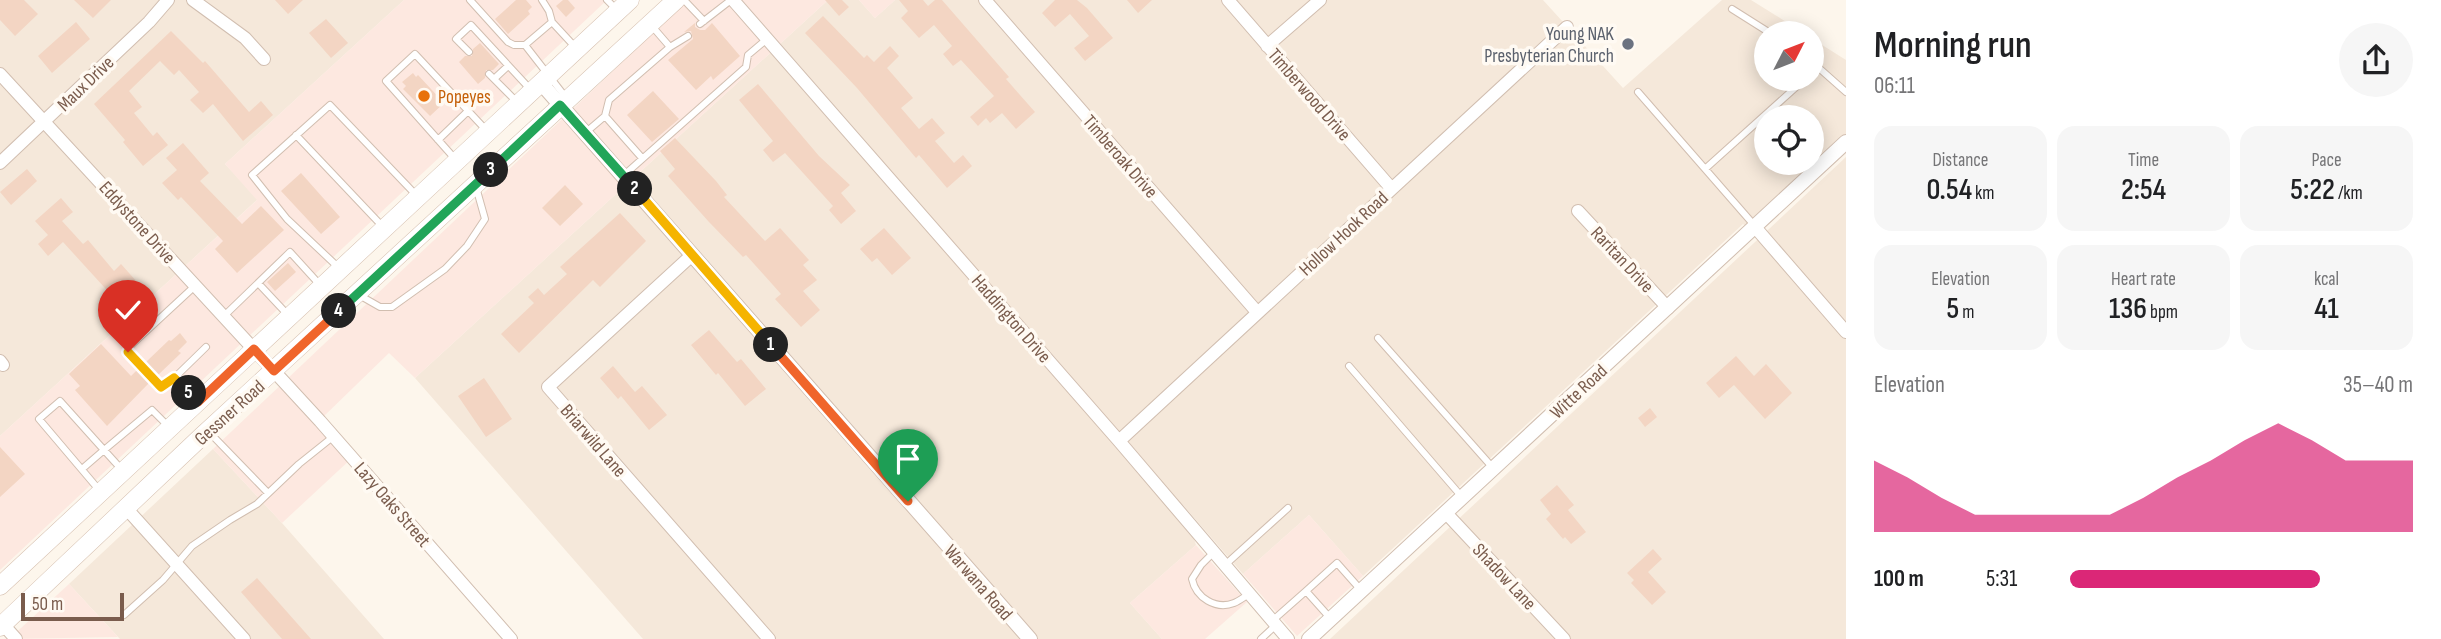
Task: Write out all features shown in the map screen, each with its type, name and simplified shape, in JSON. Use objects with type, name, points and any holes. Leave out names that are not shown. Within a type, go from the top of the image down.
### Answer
[{"type":"main road","name":"Gessner Road","points":[[1,624],[676,0]]},
{"type":"main road","name":"Gessner Road","points":[[0,586],[578,49],[618,4]]},
{"type":"street","name":"Maux Drive","points":[[0,163],[149,22],[168,0]]},
{"type":"street","points":[[193,0],[245,38],[264,59]]},
{"type":"street","name":"Timberoak Drive","points":[[985,0],[1257,312]]},
{"type":"street","name":"Timberwood Drive","points":[[1228,0],[1391,188]]},
{"type":"street","points":[[1268,46],[1320,0]]},
{"type":"street","name":"Haddington Drive","points":[[735,1],[1288,639]]},
{"type":"street","name":"Hollow Hook Road","points":[[1119,441],[1567,27]]},
{"type":"street","name":"Eddystone Drive","points":[[0,74],[274,371]]},
{"type":"street","name":"Warwana Road","points":[[535,88],[564,102],[585,133],[622,176],[1030,639]]},
{"type":"street","name":"Witte Road","points":[[1310,639],[1846,142]]},
{"type":"street","name":"Raritan Drive","points":[[1578,211],[1668,307]]},
{"type":"street","points":[[1755,227],[1846,332]]},
{"type":"street","name":"Briarwild Lane","points":[[692,255],[548,387],[769,639]]},
{"type":"street","name":"Lazy Oaks Street","points":[[274,371],[511,639]]},
{"type":"street","points":[[126,508],[244,639]]},
{"type":"street","name":"Shadow Lane","points":[[1446,513],[1564,639]]},
{"type":"street","points":[[1,624],[16,639]]},
{"type":"lane","points":[[470,0],[508,42],[514,45],[525,45],[552,22]]},
{"type":"lane","points":[[542,0],[552,22],[578,49]]},
{"type":"lane","points":[[684,0],[702,23],[735,1]]},
{"type":"lane","points":[[1732,9],[1754,23]]},
{"type":"lane","points":[[650,24],[670,47]]},
{"type":"lane","points":[[469,52],[456,38],[471,25],[508,66],[535,88]]},
{"type":"lane","points":[[585,133],[605,116],[608,100],[670,47],[688,36]]},
{"type":"lane","points":[[622,176],[746,67],[748,55],[767,39]]},
{"type":"lane","points":[[525,45],[535,88]]},
{"type":"lane","points":[[457,161],[386,81],[415,54],[488,132]]},
{"type":"lane","points":[[508,66],[492,76],[535,88]]},
{"type":"lane","points":[[1824,71],[1846,92]]},
{"type":"lane","points":[[1705,169],[1792,91]]},
{"type":"lane","points":[[1638,92],[1755,227]]},
{"type":"lane","points":[[341,269],[287,219],[252,175],[330,105],[418,197]]},
{"type":"lane","points":[[438,140],[468,111]]},
{"type":"lane","points":[[605,116],[642,158]]},
{"type":"lane","points":[[296,135],[385,228]]},
{"type":"lane","points":[[357,294],[380,307],[392,307],[445,269],[467,246],[485,219],[475,184]]},
{"type":"lane","points":[[224,316],[290,252],[322,287]]},
{"type":"lane","points":[[258,283],[289,317]]},
{"type":"lane","points":[[195,285],[129,347],[128,352],[161,387],[206,347]]},
{"type":"lane","points":[[1378,338],[1493,469]]},
{"type":"lane","points":[[1349,366],[1462,498]]},
{"type":"lane","points":[[174,378],[198,402]]},
{"type":"lane","points":[[101,492],[39,419],[60,401],[123,471]]},
{"type":"lane","points":[[82,470],[152,410],[170,428]]},
{"type":"lane","points":[[208,430],[268,493]]},
{"type":"lane","points":[[124,615],[163,580],[192,546],[257,504],[299,464],[334,436]]},
{"type":"lane","points":[[1225,565],[1288,508]]},
{"type":"lane","points":[[1214,552],[1192,579],[1200,596],[1210,603],[1223,605],[1234,603],[1249,594]]},
{"type":"lane","points":[[1261,639],[1306,591],[1337,563],[1362,591]]},
{"type":"lane","points":[[1306,591],[1331,619]]},
{"type":"shaded area","points":[[0,0],[404,0],[225,164],[258,199],[0,436]]},
{"type":"shaded area","points":[[404,0],[607,0],[0,570],[0,436],[257,200],[225,164]]},
{"type":"shaded area","points":[[688,0],[828,0],[415,378],[389,353],[320,420],[352,458],[282,523],[213,449]]},
{"type":"shaded area","points":[[828,0],[859,0],[875,18],[895,0],[1543,0],[1623,88],[1722,0],[1751,0],[1785,21],[1754,21],[1754,91],[1824,91],[1824,46],[1846,60],[1846,142],[1824,163],[1824,105],[1754,105],[1754,175],[1811,175],[1751,231],[1743,224],[1363,576],[1309,515],[1243,574],[1183,505],[1196,545],[1130,603],[1162,639],[643,639],[415,378]]},
{"type":"shaded area","points":[[859,0],[895,0],[875,18]]},
{"type":"shaded area","points":[[1846,157],[1846,639],[1330,639]]},
{"type":"shaded area","points":[[213,449],[384,639],[120,639],[69,584]]},
{"type":"shaded area","points":[[1309,515],[1363,576],[1297,636],[1243,574]]},
{"type":"shaded area","points":[[1196,545],[1247,602],[1205,639],[1162,639],[1130,603]]},
{"type":"shaded area","points":[[69,584],[118,637],[9,639]]},
{"type":"building","points":[[0,0],[24,0],[38,14],[15,36],[0,20]]},
{"type":"building","points":[[74,0],[111,0],[93,18]]},
{"type":"building","points":[[275,0],[303,0],[288,14]]},
{"type":"building","points":[[516,0],[526,0],[532,7],[528,11],[530,14],[508,34],[495,19]]},
{"type":"building","points":[[563,0],[568,0],[575,8],[566,17],[556,6]]},
{"type":"building","points":[[825,0],[842,0],[849,7],[839,16]]},
{"type":"building","points":[[899,0],[923,0],[928,6],[935,0],[942,0],[1009,77],[1006,79],[1035,112],[1016,129],[1002,113],[990,123],[986,118],[978,126],[970,117],[994,96],[961,60],[953,66],[943,54],[952,46],[934,25],[919,38],[901,18],[908,11]]},
{"type":"building","points":[[1055,0],[1077,0],[1113,38],[1085,61],[1074,48],[1089,36],[1070,14],[1055,27],[1042,13]]},
{"type":"building","points":[[1127,0],[1152,0],[1138,13]]},
{"type":"building","points":[[823,16],[864,58],[867,55],[874,62],[890,46],[899,56],[887,68],[913,98],[901,108],[919,129],[932,118],[945,133],[935,141],[954,163],[963,155],[972,166],[947,188],[919,155],[916,158],[857,88],[805,33]]},
{"type":"building","points":[[326,19],[348,43],[331,58],[309,33]]},
{"type":"building","points":[[76,22],[90,39],[52,73],[38,56]]},
{"type":"building","points":[[695,23],[695,27],[705,30],[712,23],[740,56],[713,80],[711,76],[696,90],[668,60],[693,39],[691,31],[684,32]]},
{"type":"building","points":[[171,31],[203,63],[205,61],[249,112],[261,101],[273,115],[243,141],[213,104],[203,113],[190,100],[199,92],[179,70],[174,75],[160,61],[129,91],[142,107],[134,113],[153,136],[157,132],[168,145],[143,166],[94,104]]},
{"type":"building","points":[[480,43],[499,64],[493,70],[486,70],[485,78],[478,84],[459,62],[465,56],[472,56],[473,49]]},
{"type":"building","name":"Popeyes","points":[[413,73],[444,103],[430,116],[403,89],[406,86],[402,82]]},
{"type":"building","points":[[758,84],[819,156],[850,185],[841,193],[856,211],[841,224],[829,210],[833,206],[785,153],[773,162],[763,150],[773,141],[739,100]]},
{"type":"building","points":[[653,91],[679,119],[652,142],[627,115]]},
{"type":"building","points":[[675,138],[716,181],[727,195],[724,197],[765,241],[780,228],[809,260],[803,265],[817,280],[803,291],[820,310],[801,327],[775,299],[781,294],[746,255],[743,257],[709,222],[668,176],[675,169],[660,151]]},
{"type":"building","points":[[183,143],[209,173],[200,181],[242,224],[261,206],[284,230],[237,273],[215,249],[223,241],[181,197],[178,200],[162,183],[177,170],[166,158]]},
{"type":"building","points":[[27,169],[37,181],[11,205],[0,192]]},
{"type":"building","points":[[301,173],[340,217],[321,234],[281,191]]},
{"type":"building","points":[[565,185],[583,204],[560,226],[542,208]]},
{"type":"building","points":[[61,198],[73,212],[62,221],[83,244],[88,240],[114,271],[121,264],[146,292],[125,310],[63,242],[48,256],[38,244],[48,235],[35,221]]},
{"type":"building","points":[[620,213],[646,241],[600,287],[593,280],[519,353],[501,334],[534,303],[528,297],[538,288],[544,295],[567,274],[560,267]]},
{"type":"building","points":[[884,228],[911,258],[892,275],[877,258],[872,262],[860,249]]},
{"type":"building","points":[[288,263],[296,272],[275,291],[267,282]]},
{"type":"building","points":[[709,330],[737,362],[741,359],[766,389],[745,406],[691,345]]},
{"type":"building","points":[[180,333],[187,342],[178,351],[181,353],[158,375],[146,362]]},
{"type":"building","points":[[101,344],[131,376],[137,370],[149,383],[107,426],[75,390],[80,386],[69,374]]},
{"type":"building","points":[[1736,356],[1754,376],[1766,364],[1792,393],[1765,419],[1734,385],[1719,398],[1706,383]]},
{"type":"building","points":[[613,366],[635,392],[642,386],[667,415],[649,430],[621,396],[618,399],[600,378]]},
{"type":"building","points":[[484,378],[512,419],[486,437],[458,396]]},
{"type":"building","points":[[1650,408],[1657,417],[1645,427],[1638,418]]},
{"type":"building","points":[[0,447],[25,474],[0,497]]},
{"type":"building","points":[[1557,485],[1574,505],[1568,510],[1586,532],[1571,544],[1565,537],[1563,539],[1546,519],[1551,514],[1540,500]]},
{"type":"building","points":[[1653,549],[1662,559],[1648,572],[1666,592],[1652,605],[1631,583],[1634,580],[1627,573]]},
{"type":"building","points":[[257,578],[311,639],[282,639],[241,592]]},
{"type":"place","name":"Young NAK Presbyterian Church","points":[[1628,44]]},
{"type":"place","name":"Popeyes","points":[[424,96]]},
{"type":"route","points":[[128,352],[161,387],[174,378],[198,402],[254,349],[274,371],[560,105],[908,501]]}]
